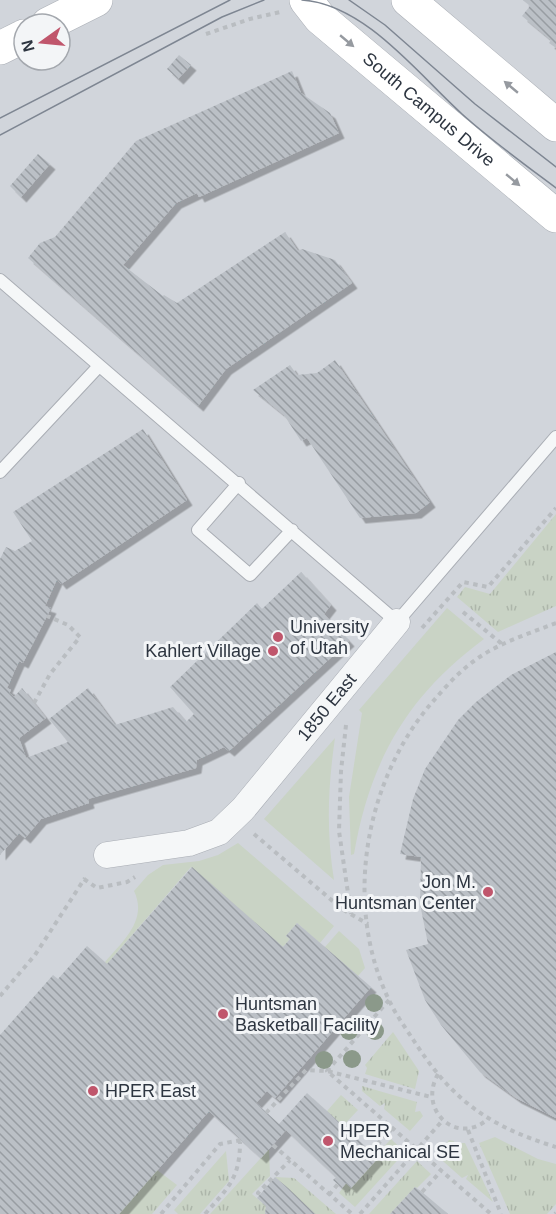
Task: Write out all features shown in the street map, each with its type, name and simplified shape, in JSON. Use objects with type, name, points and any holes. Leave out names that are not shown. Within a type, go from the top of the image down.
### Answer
[{"type":"street","points":[[408,0],[556,125]]},
{"type":"street","points":[[67,12],[82,3]]},
{"type":"street","name":"South Campus Drive","points":[[295,6],[320,18],[556,216]]},
{"type":"street","name":"1850 East","points":[[107,855],[189,843],[219,832],[243,809],[397,622]]},
{"type":"lane","points":[[0,280],[239,483],[397,622]]},
{"type":"lane","points":[[0,472],[99,366]]},
{"type":"lane","name":"1850 East","points":[[397,622],[556,437]]},
{"type":"lane","points":[[239,483],[198,530],[250,575],[292,530]]},
{"type":"path","points":[[206,34],[295,6]]},
{"type":"path","points":[[463,612],[502,644]]},
{"type":"path","points":[[34,703],[50,674],[80,637],[68,626],[47,616]]},
{"type":"path","points":[[556,623],[502,644],[472,662],[442,690],[415,723],[393,762],[378,801],[367,848],[365,886],[368,924],[376,965],[389,1000],[438,1074],[468,1104],[489,1118],[515,1134],[556,1147]]},
{"type":"path","points":[[348,713],[340,771],[339,831],[351,914]]},
{"type":"path","points":[[248,829],[351,914],[368,924]]},
{"type":"path","points":[[0,996],[35,955],[84,879]]},
{"type":"path","points":[[327,1071],[389,1000]]},
{"type":"path","points":[[266,1113],[306,1070],[327,1071],[430,1097]]},
{"type":"path","points":[[327,1071],[491,1214]]},
{"type":"path","points":[[438,1074],[430,1097],[434,1109],[442,1120],[468,1130],[481,1126],[489,1118]]},
{"type":"path","points":[[360,1214],[442,1120]]},
{"type":"path","points":[[371,1151],[393,1128]]},
{"type":"path","points":[[468,1130],[501,1214]]},
{"type":"path","points":[[161,1214],[220,1144],[241,1141],[240,1161],[234,1182],[205,1214]]},
{"type":"path","points":[[273,1145],[352,1214]]},
{"type":"path","points":[[260,1194],[258,1193],[290,1160]]},
{"type":"path","points":[[422,1192],[441,1171]]},
{"type":"path","points":[[329,1195],[338,1184]]},
{"type":"shaded area","name":"University of Utah","points":[[0,0],[556,0],[556,1214],[0,1214]]},
{"type":"green space","points":[[556,514],[556,606],[498,632],[457,597],[465,587],[490,594]]},
{"type":"green space","points":[[447,608],[484,639],[433,684],[396,733],[370,789],[354,854],[351,855],[349,797],[362,713],[359,710]]},
{"type":"green space","points":[[335,738],[329,809],[334,880],[264,819]]},
{"type":"green space","points":[[238,843],[334,926],[320,943],[297,923],[286,936],[290,939],[283,947],[191,867],[107,964],[105,962],[132,930],[138,911],[134,891],[148,875],[163,865],[199,861],[218,855]]},
{"type":"green space","points":[[339,931],[359,949],[365,968],[358,976],[325,947]]},
{"type":"green space","points":[[393,1032],[419,1071],[415,1089],[365,1074],[367,1068],[365,1065]]},
{"type":"green space","points":[[362,1086],[417,1102],[415,1112],[420,1111],[423,1116],[410,1131],[384,1109],[385,1103],[380,1106],[362,1091]]},
{"type":"green space","points":[[341,1095],[358,1110],[343,1126],[327,1111]]},
{"type":"green space","points":[[495,1137],[538,1159],[556,1164],[556,1204],[547,1214],[510,1214],[479,1143]]},
{"type":"green space","points":[[391,1139],[405,1152],[355,1207],[339,1193],[346,1183],[351,1188],[378,1158],[375,1156]]},
{"type":"green space","points":[[449,1140],[454,1141],[455,1147],[459,1143],[465,1143],[493,1202],[466,1179],[468,1175],[462,1178],[436,1155]]},
{"type":"green space","points":[[269,1149],[270,1176],[252,1194],[266,1206],[265,1214],[210,1214]]},
{"type":"green space","points":[[226,1151],[229,1181],[200,1214],[178,1214],[174,1210]]},
{"type":"green space","points":[[417,1161],[431,1174],[417,1188],[415,1187],[390,1214],[369,1214]]},
{"type":"green space","points":[[157,1170],[177,1185],[152,1214],[119,1214]]},
{"type":"green space","points":[[275,1177],[294,1178],[336,1214],[315,1214]]},
{"type":"building","points":[[523,0],[556,0],[556,48],[549,43],[551,40],[522,16],[530,6]]},
{"type":"building","points":[[179,55],[191,65],[178,79],[167,69]]},
{"type":"building","points":[[292,71],[301,93],[330,113],[339,133],[199,197],[197,193],[176,203],[123,265],[163,296],[177,303],[285,232],[298,251],[302,249],[335,260],[352,283],[226,369],[198,406],[28,258],[40,243],[55,237],[136,141]]},
{"type":"building","points":[[38,154],[50,164],[21,197],[10,186]]},
{"type":"building","points":[[335,360],[430,502],[416,513],[360,518],[307,438],[301,441],[284,415],[253,390],[290,365],[297,375],[317,373]]},
{"type":"building","name":"Kahlert Village","points":[[143,429],[187,500],[61,584],[57,579],[45,606],[51,608],[23,663],[19,661],[7,688],[11,690],[9,693],[14,697],[22,688],[46,718],[19,738],[26,758],[68,742],[49,719],[88,688],[115,725],[173,707],[186,722],[194,714],[170,687],[257,603],[262,609],[301,572],[331,605],[324,614],[349,641],[229,751],[224,747],[197,760],[196,768],[88,799],[89,803],[41,819],[25,838],[19,833],[0,855],[0,559],[6,547],[15,551],[32,541],[13,512]]},
{"type":"building","name":"Jon M. Huntsman Center","points":[[556,652],[556,1118],[516,1098],[480,1072],[441,1025],[425,1000],[406,950],[428,944],[420,904],[421,857],[400,854],[413,799],[425,769],[458,720],[476,702],[511,675]]},
{"type":"building","points":[[192,867],[283,947],[290,939],[286,936],[297,923],[371,987],[275,1098],[267,1091],[256,1103],[279,1124],[307,1093],[378,1158],[351,1188],[346,1183],[342,1188],[333,1180],[336,1177],[286,1130],[261,1158],[209,1111],[119,1214],[0,1214],[0,1035],[53,975],[58,979],[87,946],[107,964]]},
{"type":"building","points":[[275,1177],[315,1214],[265,1214],[266,1206],[257,1198]]},
{"type":"building","points":[[415,1187],[422,1192],[448,1214],[390,1214]]},
{"type":"tram line","points":[[0,118],[230,0]]},
{"type":"tram line","points":[[0,135],[222,17],[264,0]]},
{"type":"tram line","points":[[302,0],[325,4],[348,14],[369,28],[390,44],[473,124],[556,188]]},
{"type":"tram line","points":[[349,0],[385,25],[475,104],[556,167]]},
{"type":"place","name":"University of Utah","points":[[278,637]]},
{"type":"place","name":"Kahlert Village","points":[[273,651]]},
{"type":"place","name":"Jon M. Huntsman Center","points":[[488,892]]},
{"type":"place","name":"Huntsman Basketball Facility","points":[[223,1014]]},
{"type":"place","name":"HPER East","points":[[93,1091]]},
{"type":"place","name":"HPER Mechanical SE","points":[[328,1141]]}]
